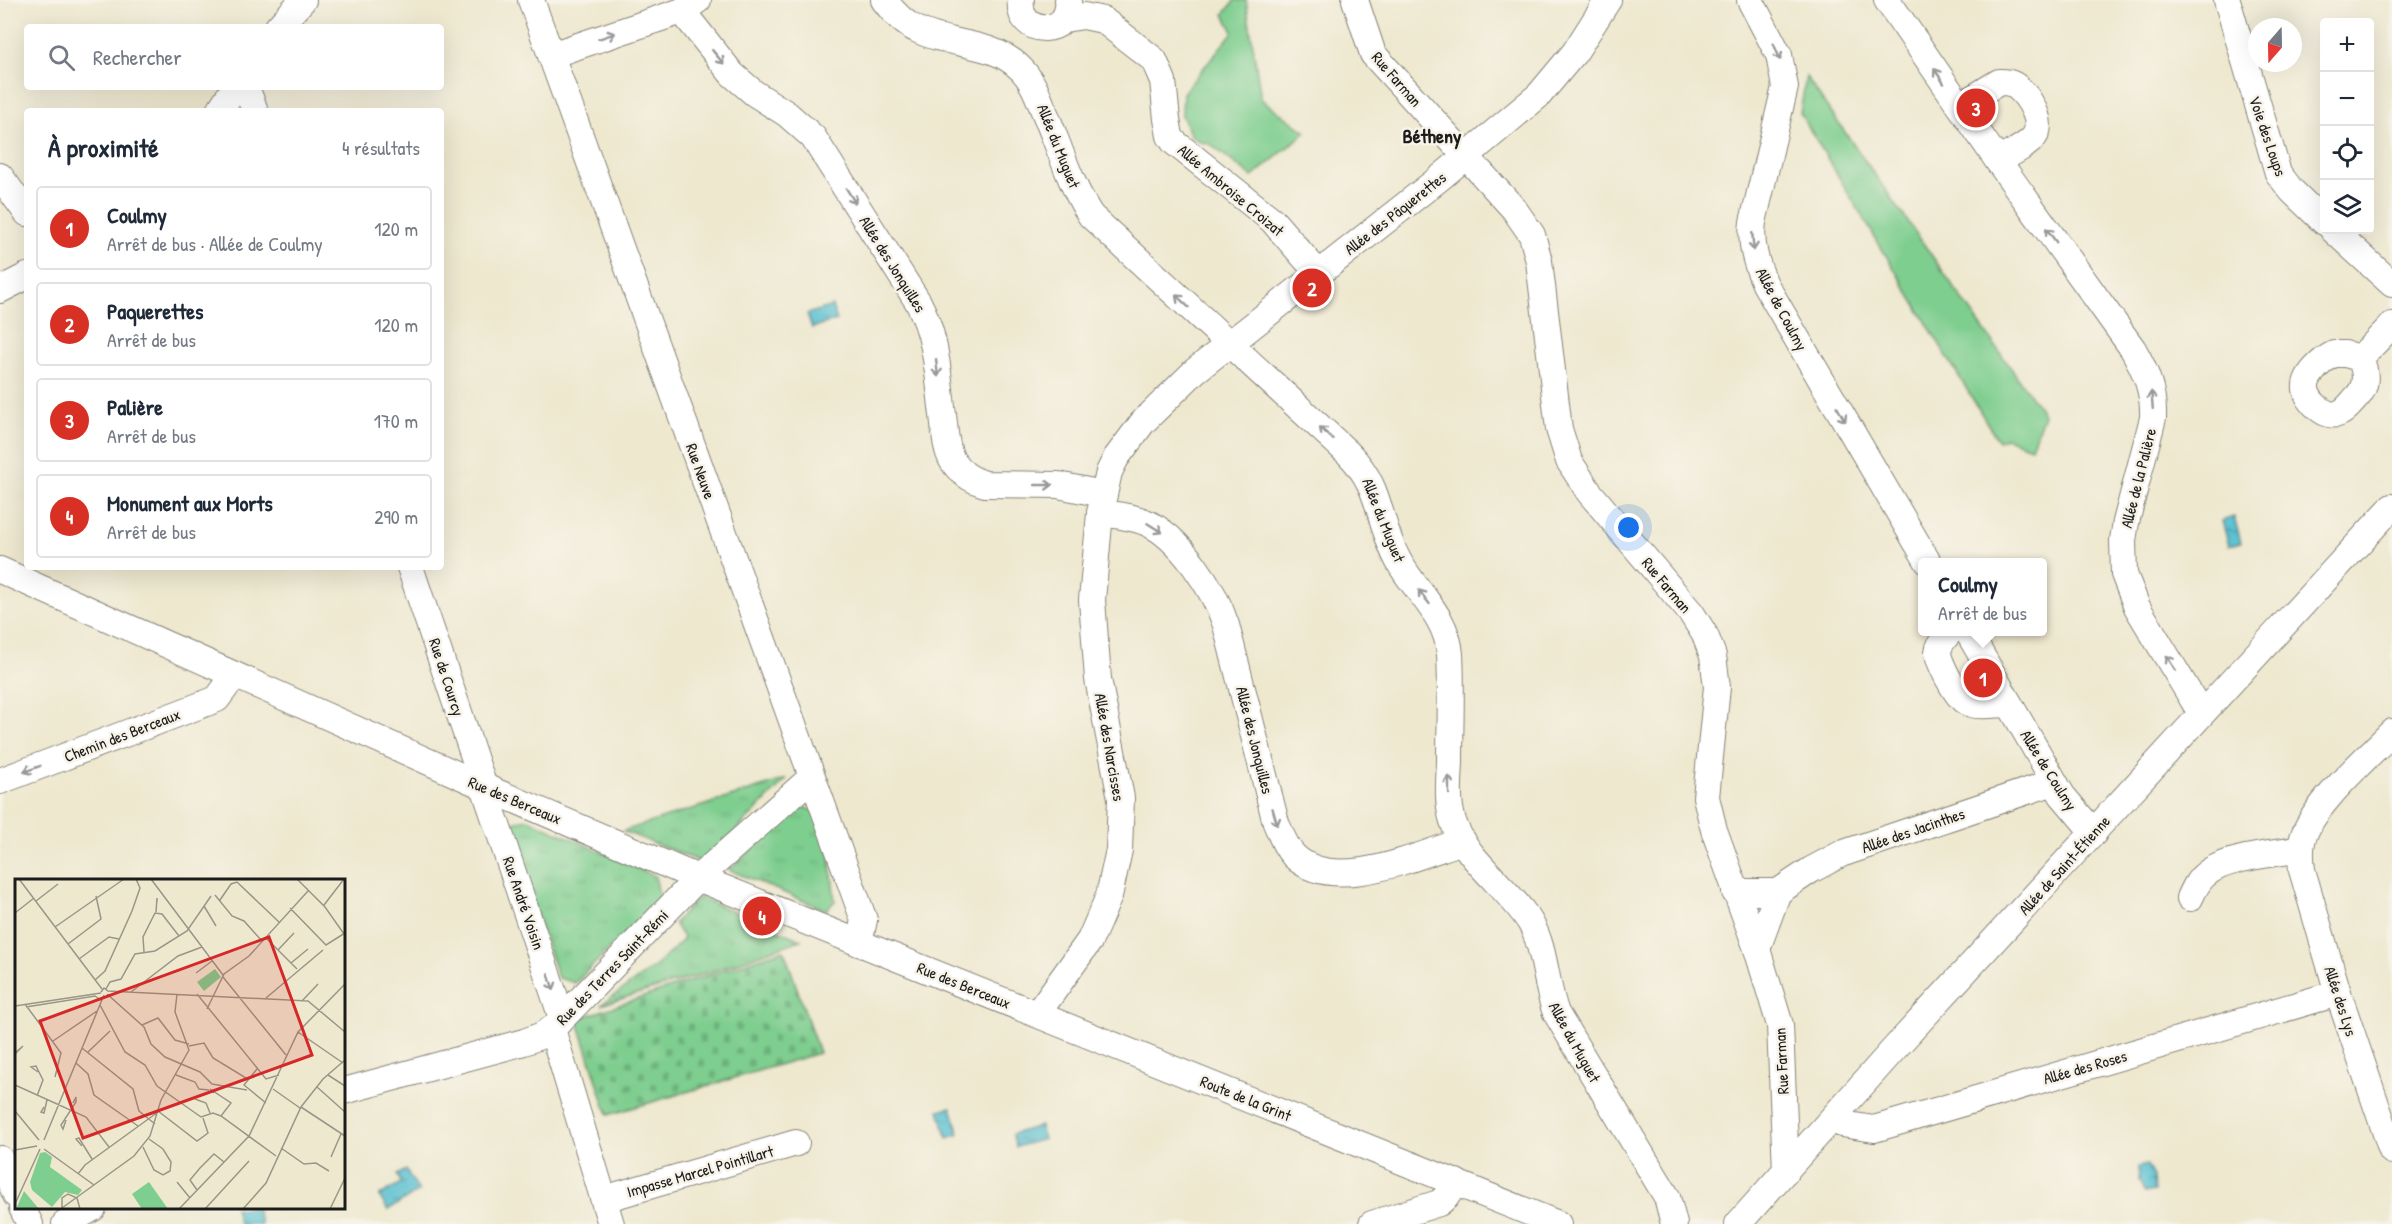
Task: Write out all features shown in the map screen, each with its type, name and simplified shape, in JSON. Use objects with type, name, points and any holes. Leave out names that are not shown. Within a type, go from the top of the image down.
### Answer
[{"type":"street","points":[[281,24],[303,0]]},
{"type":"street","name":"Rue Neuve","points":[[531,0],[864,920],[859,943]]},
{"type":"street","name":"Allée du Muguet","points":[[884,0],[903,20],[917,30],[987,49],[1020,68],[1035,88],[1079,195],[1091,216],[1349,454],[1365,472],[1375,492],[1398,560],[1445,630],[1450,668],[1450,810],[1463,841],[1530,922],[1539,943],[1556,1013],[1667,1197],[1674,1224]]},
{"type":"street","name":"Allée Ambroise Croizat","points":[[1021,0],[1023,16],[1038,28],[1057,25],[1066,9],[1103,20],[1154,60],[1163,81],[1170,136],[1174,142],[1272,220],[1318,273]]},
{"type":"street","name":"Rue Farman","points":[[1355,0],[1373,54],[1524,221],[1536,248],[1559,429],[1569,461],[1589,492],[1692,614],[1710,645],[1717,687],[1706,797],[1780,1025],[1786,1171]]},
{"type":"street","name":"Allée de Coulmy","points":[[1750,0],[1771,36],[1785,77],[1782,102],[1753,222],[1752,243],[1758,267],[1765,284],[1926,558]]},
{"type":"street","name":"Allée de la Palière","points":[[1887,0],[1998,161],[2133,349],[2148,377],[2153,403],[2153,418],[2126,522],[2123,540],[2124,574],[2137,607],[2201,713]]},
{"type":"street","name":"Voie des Loups","points":[[2227,0],[2278,173],[2292,191],[2320,217]]},
{"type":"street","name":"Allée des Pâquerettes","points":[[1101,503],[1109,472],[1116,458],[1166,396],[1517,114],[1551,82],[1575,52],[1605,1]]},
{"type":"street","points":[[551,56],[690,5]]},
{"type":"street","name":"Allée des Jonquilles","points":[[690,5],[732,74],[754,93],[787,114],[813,137],[918,302],[934,343],[946,444],[959,470],[975,481],[985,484],[1058,485],[1101,503],[1163,532],[1198,572],[1215,597],[1226,625],[1276,823],[1288,848],[1295,856],[1310,866],[1350,873],[1378,867],[1463,841]]},
{"type":"street","points":[[1960,106],[1999,82],[2006,82],[2017,86],[2036,112],[2039,121],[2034,136],[1998,161]]},
{"type":"street","points":[[221,108],[233,90]]},
{"type":"street","points":[[247,90],[254,108]]},
{"type":"street","points":[[0,176],[24,209]]},
{"type":"street","points":[[2337,234],[2392,284]]},
{"type":"street","points":[[0,290],[24,278]]},
{"type":"street","points":[[2360,358],[2392,325]]},
{"type":"street","name":"Allée des Narcisses","points":[[1037,1014],[1090,940],[1109,896],[1119,850],[1121,798],[1098,679],[1093,622],[1094,567],[1101,503]]},
{"type":"street","name":"Allée de Saint-Étienne","points":[[1738,1224],[1760,1214],[1786,1171],[1894,1049],[2392,507]]},
{"type":"street","name":"Rue des Berceaux","points":[[0,570],[485,787],[698,878],[1037,1014]]},
{"type":"street","name":"Rue de Courcy","points":[[411,570],[485,787]]},
{"type":"street","points":[[1947,636],[1938,652],[1940,661],[1958,696],[1964,702],[1973,704],[2009,704]]},
{"type":"street","name":"Allée de Coulmy","points":[[1970,636],[2054,782],[2072,808],[2094,833]]},
{"type":"street","name":"Chemin des Berceaux","points":[[0,781],[217,699],[234,676]]},
{"type":"street","name":"Allée des Lys","points":[[2392,732],[2325,802],[2305,831],[2301,849],[2302,870],[2338,993],[2392,1151]]},
{"type":"street","name":"Rue des Terres Saint-Rémi","points":[[345,1091],[540,1036],[557,1023],[698,878],[811,778]]},
{"type":"street","name":"Allée des Jacinthes","points":[[1778,892],[1841,854],[2054,782]]},
{"type":"street","name":"Rue André Voisin","points":[[485,787],[557,1023],[611,1224]]},
{"type":"street","points":[[2190,898],[2200,880],[2208,872],[2229,863],[2301,849]]},
{"type":"street","points":[[1735,892],[1778,892],[1757,949]]},
{"type":"street","name":"Allée des Roses","points":[[1832,1120],[1842,1125],[1874,1129],[2338,993]]},
{"type":"street","name":"Route de la Grint","points":[[1037,1014],[1558,1224]]},
{"type":"street","name":"Impasse Marcel Pointillart","points":[[604,1199],[796,1143]]},
{"type":"street","points":[[0,1160],[15,1194]]},
{"type":"street","points":[[1372,1224],[1431,1207],[1446,1197],[1456,1182]]},
{"type":"street","points":[[22,1209],[30,1224]]},
{"type":"green space","points":[[1235,0],[1246,0],[1261,99],[1306,132],[1252,177],[1210,144],[1200,142],[1191,136],[1182,115],[1183,93],[1233,32],[1224,14]]},
{"type":"green space","points":[[1806,77],[2044,415],[2031,447],[2006,438],[1998,441],[1800,113]]},
{"type":"green space","points":[[787,779],[704,863],[623,831]]},
{"type":"green space","points":[[800,806],[825,814],[835,901],[826,910],[729,870]]},
{"type":"green space","points":[[528,819],[655,876],[660,899],[575,983],[558,978],[506,823]]},
{"type":"green space","points":[[699,897],[801,940],[713,971],[601,1005],[657,965],[684,939],[674,923]]},
{"type":"green space","points":[[784,950],[819,1053],[608,1115],[577,1019]]},
{"type":"water","points":[[832,306],[837,320],[812,328],[807,314]]},
{"type":"water","points":[[2234,517],[2241,542],[2229,546],[2222,521]]},
{"type":"water","points":[[951,1107],[959,1134],[947,1138],[939,1110]]},
{"type":"water","points":[[1040,1126],[1044,1139],[1016,1147],[1012,1134]]},
{"type":"water","points":[[2147,1165],[2153,1177],[2154,1191],[2145,1193],[2139,1181],[2138,1167]]},
{"type":"water","points":[[406,1170],[419,1191],[388,1210],[379,1196],[401,1183],[397,1175]]},
{"type":"water","points":[[235,1209],[256,1209],[261,1224],[239,1224]]},
{"type":"place","name":"Palière","points":[[1976,108]]},
{"type":"place","name":"Paquerettes","points":[[1312,288]]},
{"type":"place","name":"Coulmy","points":[[1983,678]]},
{"type":"place","name":"Monument aux Morts","points":[[762,916]]},
{"type":"district","name":"Bétheny","points":[[1432,136]]}]
